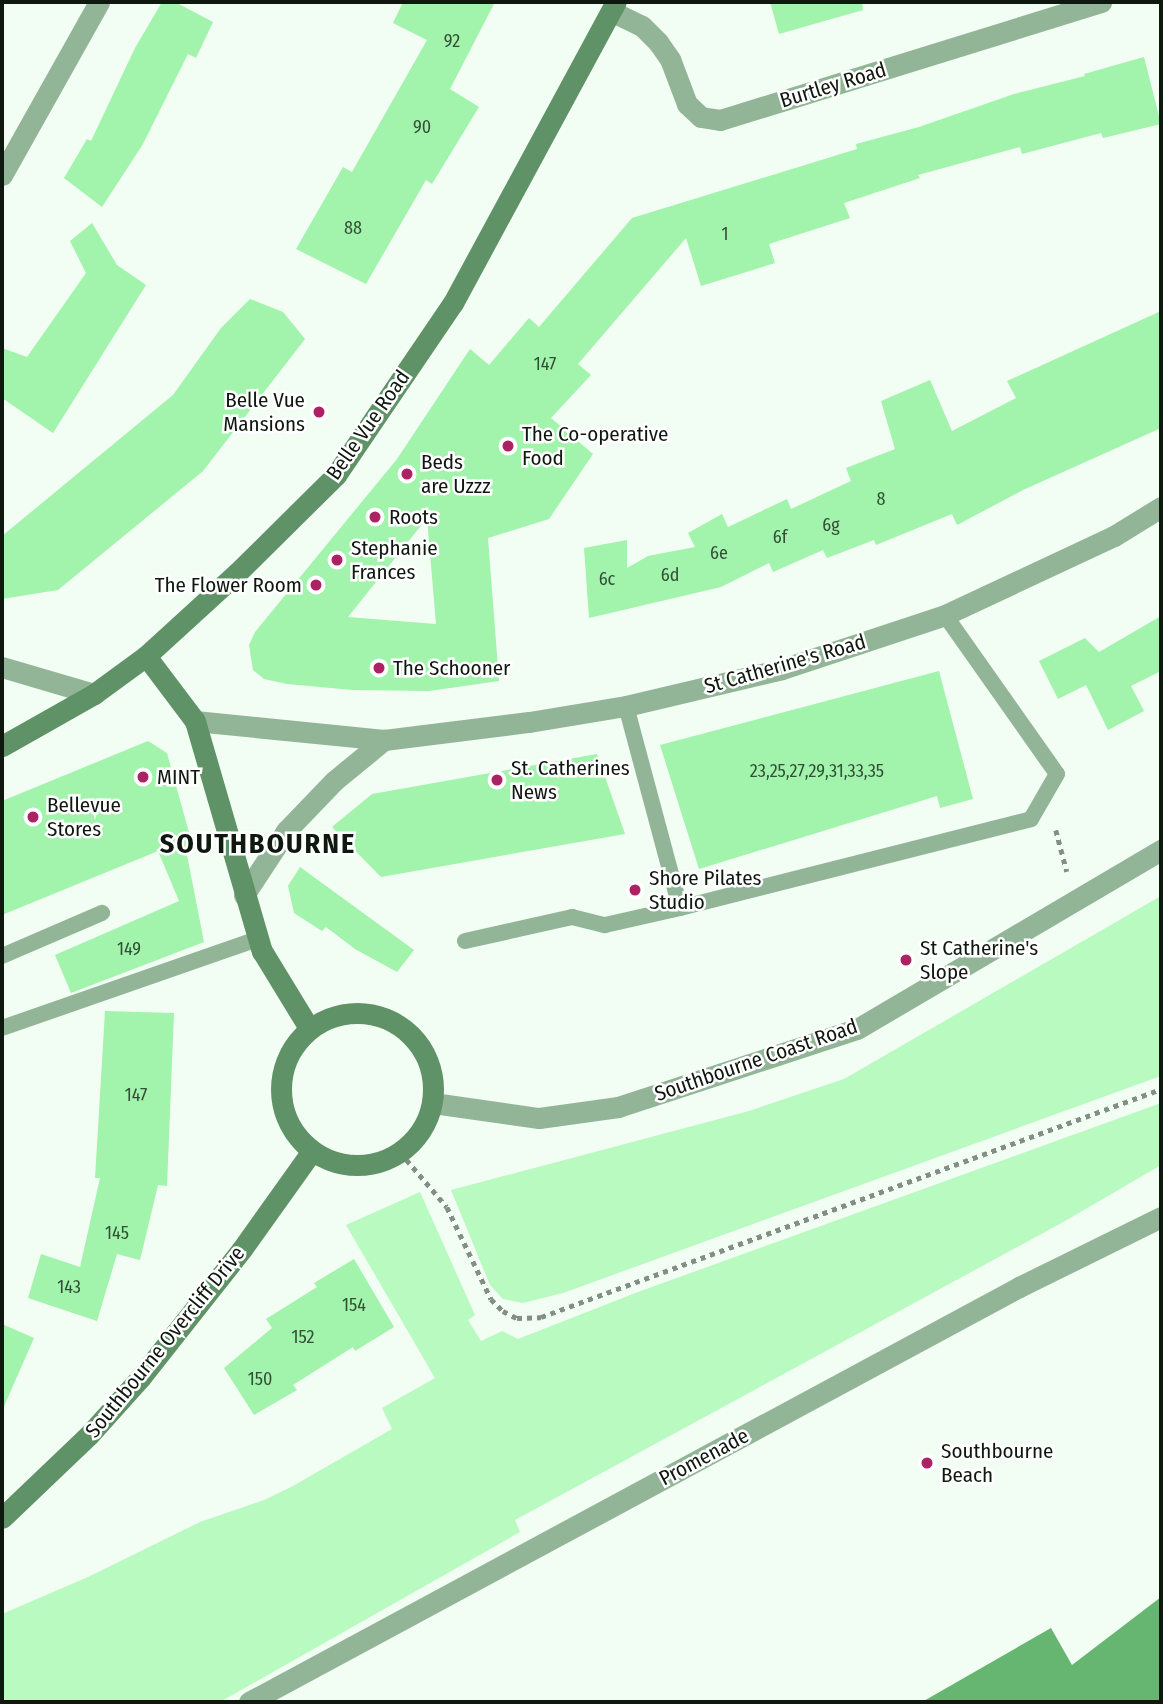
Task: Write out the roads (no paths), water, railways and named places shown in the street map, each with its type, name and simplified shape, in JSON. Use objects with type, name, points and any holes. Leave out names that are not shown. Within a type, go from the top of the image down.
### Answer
[{"type":"street","points":[[2,175],[99,2]]},
{"type":"street","name":"Burtley Road","points":[[615,7],[642,26],[658,42],[670,59],[687,104],[701,117],[720,120],[1101,2]]},
{"type":"street","name":"Belle Vue Road","points":[[2,747],[94,694],[146,656],[237,573],[336,475],[453,303],[615,7]]},
{"type":"street","name":"St Catherine's Road","points":[[195,721],[384,740],[529,722],[626,705],[782,669],[945,615],[1114,536],[1161,508]]},
{"type":"street","points":[[146,656],[195,721],[258,939],[279,985],[309,1028]]},
{"type":"street","points":[[2,667],[94,694]]},
{"type":"street","points":[[244,895],[286,831],[334,781],[384,740]]},
{"type":"street","name":"Southbourne Coast Road","points":[[433,1103],[539,1118],[618,1107],[856,1028],[1161,850]]},
{"type":"street","points":[[359,1012],[385,1017],[408,1030],[424,1051],[433,1076],[433,1103],[426,1122],[400,1152],[379,1162],[356,1166],[332,1161],[312,1151],[289,1124],[280,1090],[283,1067],[293,1046],[309,1028],[332,1015],[359,1012]]},
{"type":"street","name":"Southbourne Overcliff Drive","points":[[2,1518],[89,1435],[141,1377],[242,1249],[312,1151]]},
{"type":"street","name":"Promenade","points":[[249,1702],[1019,1287],[1161,1217]]},
{"type":"lane","points":[[465,941],[572,917],[605,925],[1031,819],[1056,775],[945,615]]},
{"type":"lane","points":[[626,705],[680,908]]},
{"type":"lane","points":[[2,956],[103,913]]},
{"type":"lane","points":[[2,1028],[258,939]]},
{"type":"place","name":"Belle Vue Mansions","points":[[319,412]]},
{"type":"place","name":"The Co-operative Food","points":[[508,446]]},
{"type":"place","name":"Beds are Uzzz","points":[[407,474]]},
{"type":"place","name":"Roots","points":[[375,517]]},
{"type":"place","name":"Stephanie Frances","points":[[337,560]]},
{"type":"place","name":"The Flower Room","points":[[316,585]]},
{"type":"place","name":"The Schooner","points":[[379,668]]},
{"type":"place","name":"MINT","points":[[143,777]]},
{"type":"place","name":"St. Catherines News","points":[[497,780]]},
{"type":"place","name":"Bellevue Stores","points":[[33,817]]},
{"type":"place","name":"Shore Pilates Studio","points":[[635,890]]},
{"type":"place","name":"St Catherine's Slope","points":[[906,960]]},
{"type":"place","name":"Southbourne Beach","points":[[927,1463]]},
{"type":"district","name":"SOUTHBOURNE","points":[[258,844]]}]
